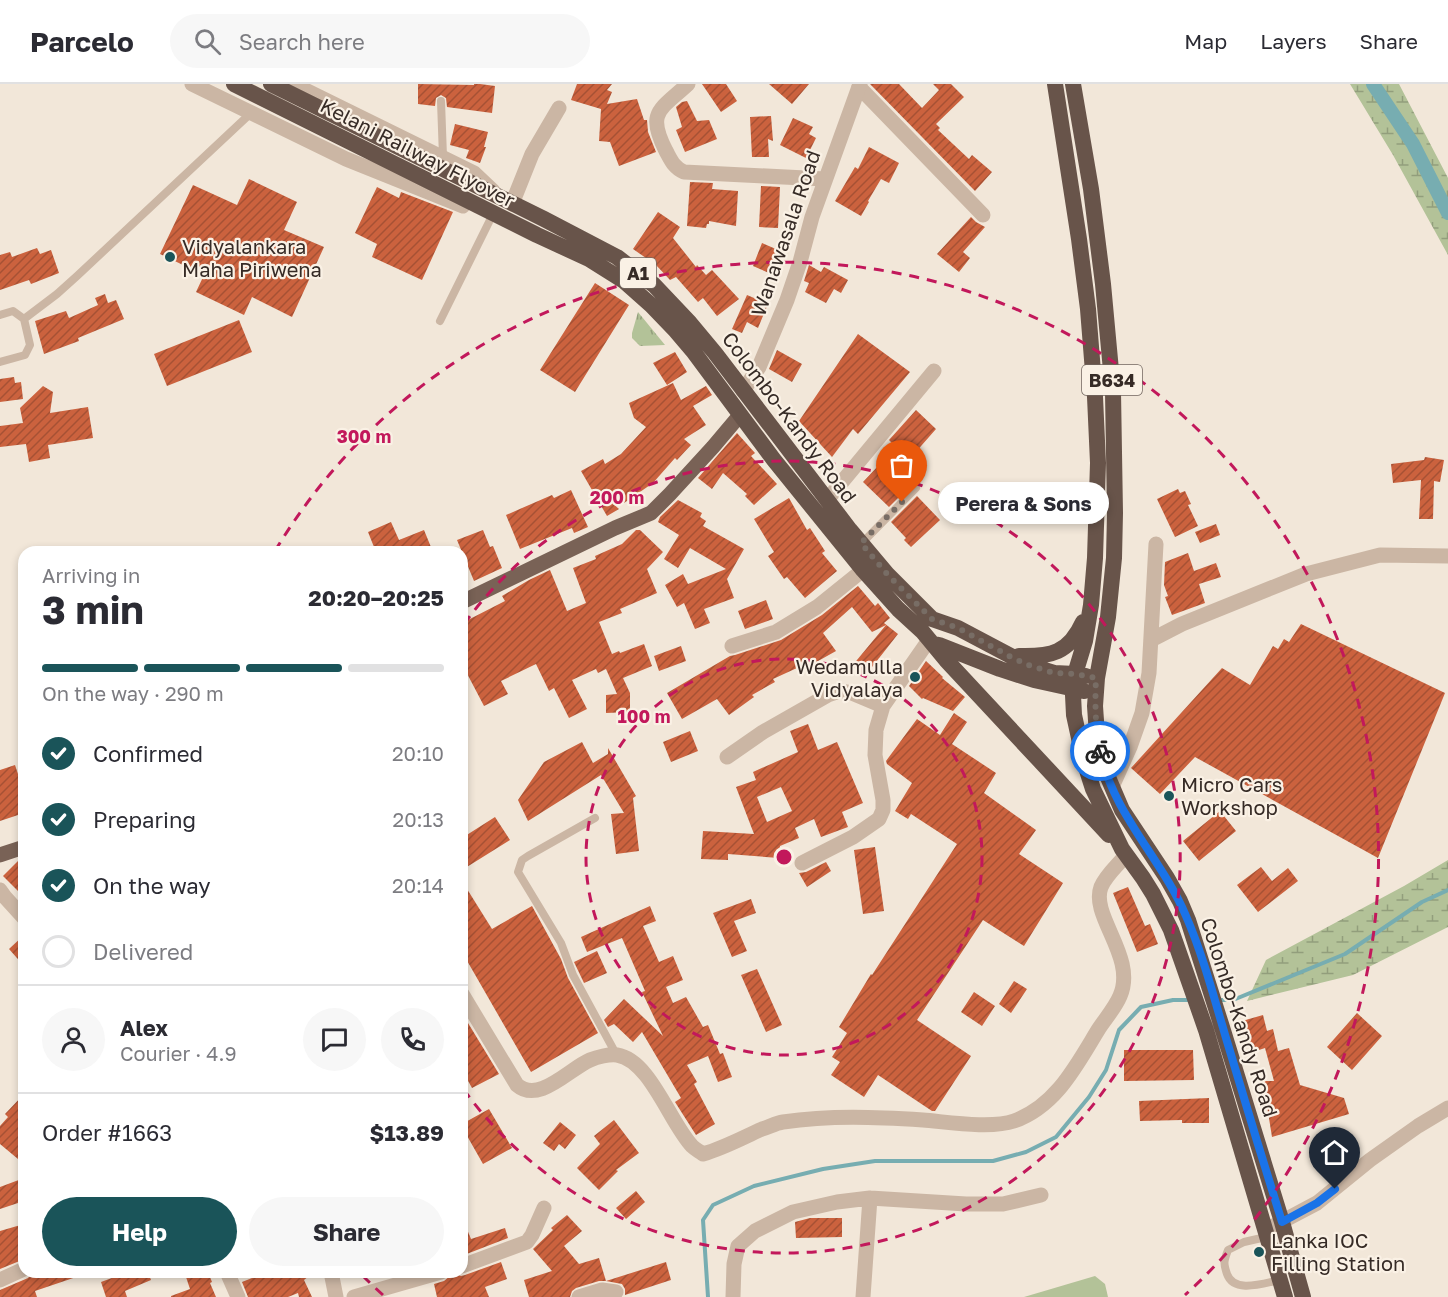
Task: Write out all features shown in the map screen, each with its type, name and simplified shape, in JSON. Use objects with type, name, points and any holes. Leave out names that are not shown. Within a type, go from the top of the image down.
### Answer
[{"type":"highway","name":"Kelani Railway Flyover","points":[[234,84],[436,168],[506,200]]},
{"type":"highway","name":"Kelani Railway Flyover","points":[[271,84],[436,168],[520,226]]},
{"type":"highway","name":"B634","points":[[1055,84],[1088,309],[1098,463],[1091,605],[1075,681]]},
{"type":"highway","name":"B634","points":[[1073,84],[1091,189],[1113,392],[1116,513],[1114,558],[1108,617],[1096,686]]},
{"type":"highway","name":"Colombo-Kandy Road","points":[[506,200],[617,257],[665,296],[690,323],[861,543],[887,574],[932,619],[958,628],[1028,665],[1096,686],[1097,735],[1104,768],[1122,810],[1167,878],[1188,920],[1208,979],[1303,1297]]},
{"type":"highway","name":"Colombo-Kandy Road","points":[[520,226],[589,259],[613,274],[636,291],[663,317],[687,344],[740,415],[863,570],[931,642],[1034,680],[1075,681]]},
{"type":"highway","points":[[740,415],[742,391]]},
{"type":"highway","points":[[1009,656],[1049,655],[1070,643],[1091,605]]},
{"type":"highway","points":[[931,642],[1075,796],[1124,852]]},
{"type":"highway","name":"Colombo-Kandy Road","points":[[1075,681],[1074,715],[1093,789],[1124,852],[1143,878],[1171,930],[1206,1030],[1285,1297]]},
{"type":"main road","points":[[468,599],[651,513],[700,462],[740,415]]},
{"type":"main road","points":[[0,855],[18,849]]},
{"type":"street","points":[[192,84],[224,91],[251,112],[346,159],[491,218],[520,226]]},
{"type":"street","points":[[293,84],[436,168]]},
{"type":"street","points":[[688,84],[662,108],[657,116],[658,135],[672,164],[678,170],[825,179]]},
{"type":"street","points":[[860,85],[983,214]]},
{"type":"street","name":"Wanawasala Road","points":[[742,391],[759,367],[787,300],[812,217],[860,85]]},
{"type":"street","points":[[506,200],[559,108]]},
{"type":"street","points":[[827,500],[934,371]]},
{"type":"street","points":[[1112,788],[1142,712],[1149,673],[1155,544]]},
{"type":"street","points":[[1151,640],[1182,624],[1306,574],[1380,555],[1448,556]]},
{"type":"street","points":[[732,646],[776,632],[817,607],[863,570]]},
{"type":"street","points":[[802,863],[853,837],[879,819],[883,810],[883,800],[875,755],[876,730],[883,706],[931,642]]},
{"type":"street","points":[[728,757],[763,732],[828,695],[840,691],[852,693],[883,706]]},
{"type":"street","points":[[468,1004],[522,1090],[531,1092],[544,1088],[590,1060],[602,1056],[616,1055],[630,1059],[644,1072],[693,1148],[703,1154],[780,1122],[865,1116],[988,1124],[1011,1122],[1035,1111],[1055,1094],[1073,1071],[1120,995],[1124,979],[1119,951],[1106,923],[1099,900],[1101,888],[1124,852]]},
{"type":"street","points":[[0,890],[18,911]]},
{"type":"street","points":[[1267,1233],[1317,1203],[1418,1126],[1448,1108]]},
{"type":"street","points":[[733,1297],[734,1264],[738,1246],[755,1231],[793,1212],[837,1202],[870,1198],[1003,1204],[1041,1195]]},
{"type":"street","points":[[862,1297],[870,1198]]},
{"type":"street","points":[[468,1264],[527,1242],[544,1209]]},
{"type":"street","points":[[0,1280],[18,1272]]},
{"type":"street","points":[[230,1278],[238,1297]]},
{"type":"street","points":[[332,1278],[336,1297]]},
{"type":"street","points":[[354,1297],[420,1278]]},
{"type":"street","points":[[579,1297],[602,1290],[616,1292]]},
{"type":"lane","points":[[436,168],[441,101]]},
{"type":"lane","points":[[24,319],[64,288],[251,112]]},
{"type":"lane","points":[[440,321],[491,218]]},
{"type":"lane","points":[[0,315],[13,311],[24,319],[30,345],[25,355],[0,362]]},
{"type":"lane","points":[[861,543],[916,488]]},
{"type":"lane","points":[[595,818],[522,860],[518,872],[561,943],[573,975],[616,1055]]},
{"type":"lane","points":[[1267,1233],[1228,1250],[1223,1263],[1229,1280],[1237,1284],[1251,1286],[1280,1280]]},
{"type":"green space","points":[[1350,84],[1399,84],[1448,178],[1448,255],[1393,155]]},
{"type":"green space","points":[[638,312],[665,345],[640,346],[632,338]]},
{"type":"green space","points":[[1448,860],[1448,927],[1353,975],[1247,1001],[1266,960]]},
{"type":"green space","points":[[1095,1276],[1105,1284],[1108,1297],[1024,1297]]},
{"type":"building","points":[[418,84],[495,86],[492,113],[447,107],[446,98],[441,95],[436,98],[435,106],[418,104]]},
{"type":"building","points":[[577,84],[612,84],[607,90],[612,92],[607,104],[637,99],[644,120],[647,120],[648,132],[656,152],[619,166],[610,142],[599,141],[601,109],[571,100]]},
{"type":"building","points":[[702,84],[726,84],[737,101],[721,112]]},
{"type":"building","points":[[769,84],[809,84],[792,104]]},
{"type":"building","points":[[870,84],[899,84],[922,108],[939,90],[933,84],[951,84],[964,97],[936,124],[940,128],[938,130],[969,159],[972,155],[992,172],[975,191]]},
{"type":"building","points":[[687,101],[697,121],[709,120],[717,139],[685,152],[676,130],[682,127],[676,107]]},
{"type":"building","points":[[771,116],[773,141],[768,139],[769,157],[752,157],[750,117]]},
{"type":"building","points":[[793,118],[813,127],[809,134],[816,138],[806,158],[780,145]]},
{"type":"building","points":[[455,124],[488,132],[484,147],[486,147],[480,163],[466,158],[469,150],[450,145]]},
{"type":"building","points":[[869,147],[899,163],[889,183],[881,179],[861,216],[835,201],[855,167],[858,169]]},
{"type":"building","points":[[249,179],[297,202],[284,230],[324,247],[292,317],[252,297],[244,315],[196,292],[204,275],[160,254],[193,185],[237,205]]},
{"type":"building","points":[[690,182],[713,183],[712,189],[738,191],[736,226],[709,221],[706,228],[687,226]]},
{"type":"building","points":[[761,186],[780,187],[778,228],[759,227]]},
{"type":"building","points":[[377,187],[399,198],[401,192],[453,212],[422,280],[372,257],[377,244],[355,233]]},
{"type":"building","points":[[658,212],[680,227],[673,238],[696,267],[697,265],[706,275],[712,270],[739,299],[717,316],[703,298],[698,302],[676,277],[670,280],[656,265],[633,249]]},
{"type":"building","points":[[971,217],[985,227],[963,252],[970,258],[959,272],[937,254]]},
{"type":"building","points":[[762,243],[785,253],[776,276],[753,266]]},
{"type":"building","points":[[37,248],[40,254],[51,250],[59,273],[31,284],[29,280],[0,290],[0,255],[10,252],[12,257]]},
{"type":"building","points":[[809,265],[821,272],[824,267],[848,280],[841,293],[834,289],[826,303],[805,292],[809,283],[804,281]]},
{"type":"building","points":[[595,283],[629,305],[575,392],[540,370]]},
{"type":"building","points":[[105,294],[108,303],[116,300],[124,319],[78,338],[79,341],[44,354],[35,321],[66,311],[69,318],[98,305],[95,298]]},
{"type":"building","points":[[747,295],[768,304],[758,328],[747,322],[742,333],[732,329]]},
{"type":"building","points":[[239,320],[252,352],[167,386],[154,354]]},
{"type":"building","points":[[858,334],[910,372],[858,434],[853,429],[832,457],[799,421]]},
{"type":"building","points":[[777,350],[802,364],[792,382],[769,369]]},
{"type":"building","points":[[675,352],[687,372],[667,385],[653,363]]},
{"type":"building","points":[[14,377],[15,383],[21,382],[23,399],[0,402],[0,379]]},
{"type":"building","points":[[673,383],[681,400],[706,386],[712,395],[693,406],[706,425],[684,439],[691,445],[677,460],[675,458],[653,483],[624,503],[605,492],[603,495],[619,509],[607,516],[581,471],[603,459],[605,464],[621,454],[646,427],[634,418],[629,403]]},
{"type":"building","points":[[43,386],[53,392],[50,413],[88,407],[93,438],[48,445],[50,458],[29,462],[26,444],[0,447],[0,426],[23,423],[20,408]]},
{"type":"building","points":[[916,410],[936,429],[900,470],[906,476],[902,480],[909,487],[889,507],[863,482],[896,447],[889,440]]},
{"type":"building","points":[[737,433],[755,453],[751,456],[777,484],[754,505],[745,496],[747,494],[723,473],[712,489],[698,478]]},
{"type":"building","points":[[1425,457],[1444,460],[1440,482],[1434,481],[1433,519],[1419,519],[1421,480],[1393,483],[1391,464],[1424,460]]},
{"type":"building","points":[[1178,489],[1180,493],[1185,491],[1191,504],[1188,505],[1198,526],[1175,537],[1157,499]]},
{"type":"building","points":[[571,490],[588,527],[574,533],[572,528],[520,549],[506,515],[552,495],[554,498]]},
{"type":"building","points":[[917,496],[940,520],[911,547],[891,522]]},
{"type":"building","points":[[789,498],[807,530],[810,528],[825,551],[822,553],[837,571],[805,598],[787,577],[784,579],[768,556],[774,552],[754,519]]},
{"type":"building","points":[[678,500],[702,513],[700,517],[706,521],[703,526],[744,549],[727,579],[734,598],[704,609],[710,623],[695,629],[684,603],[677,607],[665,585],[683,574],[688,584],[726,569],[690,548],[678,568],[664,559],[679,535],[658,522],[660,517]]},
{"type":"building","points":[[391,522],[399,540],[424,530],[431,546],[374,546],[368,532]]},
{"type":"building","points":[[1216,524],[1220,535],[1200,543],[1195,532]]},
{"type":"building","points":[[483,530],[502,568],[474,581],[468,567],[468,546],[459,546],[457,540]]},
{"type":"building","points":[[636,530],[640,530],[663,552],[647,569],[657,593],[620,609],[622,613],[599,622],[612,654],[644,644],[652,666],[623,678],[630,693],[630,712],[606,713],[606,695],[617,694],[606,669],[598,673],[596,669],[572,680],[587,709],[569,718],[554,688],[549,691],[536,664],[501,681],[508,694],[484,706],[468,675],[468,620],[505,601],[502,596],[550,570],[567,611],[586,603],[573,568],[596,559],[595,556],[622,544]]},
{"type":"building","points":[[1188,553],[1194,571],[1216,563],[1221,577],[1199,584],[1205,603],[1172,615],[1165,597],[1168,596],[1164,585],[1165,562]]},
{"type":"building","points":[[858,586],[875,606],[878,603],[890,618],[884,623],[898,634],[865,676],[852,666],[886,625],[872,632],[852,607],[823,633],[836,651],[811,665],[810,662],[773,679],[775,682],[752,695],[754,697],[729,715],[717,699],[682,719],[667,693],[730,656],[781,640],[822,615]]},
{"type":"building","points":[[766,600],[773,619],[745,629],[738,611]]},
{"type":"building","points":[[1301,624],[1445,693],[1378,858],[1195,757],[1160,794],[1131,768],[1222,668],[1250,685],[1273,646],[1278,649],[1284,639],[1289,642]]},
{"type":"building","points":[[681,646],[686,661],[659,671],[654,656]]},
{"type":"building","points":[[926,661],[965,697],[953,711],[922,699],[909,686]]},
{"type":"building","points":[[954,713],[967,722],[952,744],[996,773],[984,793],[1036,830],[1019,854],[1063,883],[1024,946],[983,920],[917,1020],[971,1056],[935,1111],[932,1111],[878,1075],[864,1097],[831,1075],[840,1062],[832,1057],[847,1033],[839,1027],[871,974],[957,844],[911,814],[908,819],[895,811],[912,783],[886,761],[917,719],[940,735]]},
{"type":"building","points":[[808,724],[818,750],[837,742],[863,803],[842,812],[848,827],[821,837],[814,819],[795,828],[799,838],[780,846],[779,858],[728,854],[728,860],[701,859],[703,831],[754,834],[736,787],[756,780],[753,772],[798,752],[790,731]],"holes":[[[781,787],[792,811],[767,822],[757,797]]]},
{"type":"building","points":[[690,731],[698,751],[671,762],[663,742]]},
{"type":"building","points":[[582,742],[593,763],[608,754],[608,748],[636,796],[633,798],[639,851],[616,854],[611,814],[624,813],[601,775],[528,821],[518,800],[544,762]]},
{"type":"building","points":[[15,765],[18,774],[18,815],[0,821],[0,770]]},
{"type":"building","points":[[1220,811],[1236,831],[1199,861],[1183,841]]},
{"type":"building","points":[[495,817],[510,840],[468,866],[468,834]]},
{"type":"building","points":[[875,847],[884,911],[863,914],[854,850]]},
{"type":"building","points":[[18,861],[18,891],[3,876]]},
{"type":"building","points":[[826,862],[831,871],[807,887],[799,873]]},
{"type":"building","points":[[1261,867],[1272,881],[1288,868],[1298,881],[1258,912],[1237,885]]},
{"type":"building","points":[[1128,887],[1145,926],[1150,924],[1158,944],[1137,952],[1113,893]]},
{"type":"building","points":[[468,891],[492,929],[532,906],[598,1033],[531,1072],[468,962]]},
{"type":"building","points":[[751,899],[756,913],[734,921],[747,951],[732,957],[713,913]]},
{"type":"building","points":[[650,906],[656,921],[643,926],[659,962],[673,956],[683,980],[666,987],[673,1003],[686,997],[703,1027],[708,1025],[720,1054],[723,1053],[732,1077],[718,1082],[708,1056],[687,1065],[697,1082],[694,1084],[715,1124],[696,1135],[675,1102],[681,1098],[642,1032],[633,1042],[614,1024],[608,1027],[604,1020],[624,999],[663,1036],[642,992],[645,991],[622,938],[587,952],[581,937]]},
{"type":"building","points":[[18,941],[18,959],[9,949]]},
{"type":"building","points":[[597,951],[607,973],[584,983],[574,962]]},
{"type":"building","points":[[757,969],[782,1025],[766,1032],[741,975]]},
{"type":"building","points":[[1014,981],[1027,989],[1011,1013],[999,1004]]},
{"type":"building","points":[[974,992],[995,1006],[982,1026],[961,1012]]},
{"type":"building","points":[[1357,1013],[1382,1036],[1352,1070],[1327,1047]]},
{"type":"building","points":[[1263,1015],[1267,1031],[1273,1029],[1278,1051],[1289,1048],[1300,1085],[1344,1098],[1349,1114],[1272,1137],[1263,1081],[1274,1081],[1265,1048],[1253,1052],[1248,1034],[1245,1035],[1242,1021]]},
{"type":"building","points":[[468,1023],[499,1074],[472,1088],[468,1081]]},
{"type":"building","points":[[1124,1050],[1193,1050],[1194,1080],[1124,1081]]},
{"type":"building","points":[[1209,1098],[1209,1123],[1182,1123],[1182,1120],[1140,1121],[1139,1101]]},
{"type":"building","points":[[18,1100],[18,1159],[0,1144],[0,1126],[8,1117],[5,1114]]},
{"type":"building","points":[[489,1109],[512,1148],[483,1164],[468,1138],[468,1121]]},
{"type":"building","points":[[614,1120],[639,1153],[616,1170],[618,1171],[599,1190],[577,1168],[600,1144],[594,1136]]},
{"type":"building","points":[[560,1122],[576,1135],[565,1149],[559,1144],[554,1151],[543,1143]]},
{"type":"building","points":[[18,1180],[18,1203],[0,1209],[0,1187]]},
{"type":"building","points":[[636,1191],[645,1202],[626,1219],[616,1208]]},
{"type":"building","points":[[567,1215],[582,1231],[564,1246],[579,1264],[599,1258],[606,1281],[576,1288],[570,1297],[529,1297],[524,1280],[552,1271],[533,1249],[553,1230],[551,1228]]},
{"type":"building","points":[[810,1218],[842,1218],[842,1237],[796,1238],[795,1222]]},
{"type":"building","points":[[18,1226],[18,1262],[0,1269],[0,1231]]},
{"type":"building","points":[[505,1228],[508,1238],[468,1253],[468,1232],[471,1239]]},
{"type":"building","points":[[501,1262],[507,1279],[485,1287],[489,1297],[437,1297],[434,1284],[448,1278],[468,1278],[468,1274]]},
{"type":"building","points":[[666,1262],[671,1280],[625,1295],[622,1284],[606,1281]]},
{"type":"building","points":[[28,1278],[73,1278],[35,1291],[37,1297],[0,1297],[0,1290]]},
{"type":"building","points":[[112,1278],[150,1278],[151,1280],[125,1291],[127,1297],[106,1297],[101,1282]]},
{"type":"building","points":[[186,1278],[210,1278],[216,1297],[171,1297],[190,1289]]},
{"type":"building","points":[[252,1278],[306,1278],[304,1280],[312,1297],[299,1297],[298,1293],[288,1297],[248,1297],[242,1282]]},
{"type":"waterway","points":[[1373,84],[1413,144],[1448,213]]},
{"type":"waterway","points":[[1218,1000],[1233,1000],[1345,954],[1422,902],[1448,890]]},
{"type":"waterway","points":[[708,1297],[703,1220],[713,1205],[754,1186],[823,1169],[875,1161],[993,1161],[1026,1152],[1056,1137],[1089,1097],[1106,1070],[1119,1030],[1141,1007],[1173,1000],[1189,1000]]},
{"type":"way so far","points":[[902,502],[861,543],[902,591],[932,619],[958,628],[1028,665],[1054,673],[1096,678],[1095,706],[1100,751]]},
{"type":"place","name":"Vidyalankara Maha Piriwena","points":[[170,257]]},
{"type":"place","name":"Perera & Sons","points":[[902,502]]},
{"type":"place","name":"Wedamulla Vidyalaya","points":[[915,677]]},
{"type":"place","name":"Micro Cars Workshop","points":[[1169,796]]},
{"type":"place","name":"Lanka IOC Filling Station","points":[[1259,1252]]},
{"type":"route","points":[[1100,751],[1104,768],[1122,810],[1167,878],[1188,920],[1282,1222],[1317,1203],[1335,1189]]}]
